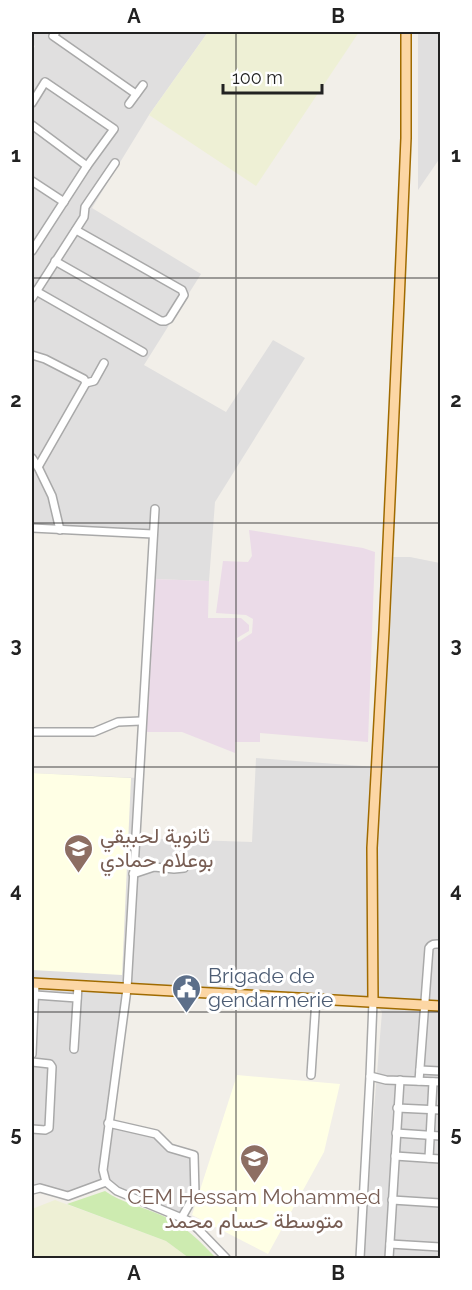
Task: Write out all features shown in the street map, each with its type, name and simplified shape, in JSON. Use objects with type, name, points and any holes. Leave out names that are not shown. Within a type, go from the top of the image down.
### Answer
[{"type":"main road","points":[[373,1002],[372,848],[406,138],[406,32]]},
{"type":"main road","points":[[33,983],[441,1006]]},
{"type":"street","points":[[56,32],[53,36],[136,94]]},
{"type":"street","points":[[32,103],[45,82],[114,129],[33,246]]},
{"type":"street","points":[[129,104],[143,85]]},
{"type":"street","points":[[32,125],[87,166]]},
{"type":"street","points":[[32,298],[84,217],[85,207],[115,163]]},
{"type":"street","points":[[32,181],[64,202]]},
{"type":"street","points":[[55,261],[161,321],[171,318],[184,295],[182,290],[76,230]]},
{"type":"street","points":[[36,291],[143,352]]},
{"type":"street","points":[[32,355],[45,359],[85,381],[94,381],[104,363]]},
{"type":"street","points":[[38,467],[85,381]]},
{"type":"street","points":[[32,458],[52,496],[60,530]]},
{"type":"street","points":[[155,509],[127,989],[103,1170],[106,1182],[117,1191],[182,1217],[199,1230],[226,1258]]},
{"type":"street","points":[[32,528],[153,534]]},
{"type":"street","points":[[32,732],[94,732],[118,722],[141,721]]},
{"type":"street","points":[[133,874],[154,867],[184,868]]},
{"type":"street","points":[[419,1081],[429,948],[431,945],[441,944]]},
{"type":"street","points":[[32,1054],[33,983]]},
{"type":"street","points":[[74,1049],[78,986]]},
{"type":"street","points":[[33,1000],[77,998]]},
{"type":"street","points":[[311,1075],[316,999]]},
{"type":"street","points":[[360,1258],[373,1002]]},
{"type":"street","points":[[32,1129],[45,1130],[49,1126],[51,1065],[54,1057]]},
{"type":"street","points":[[32,1062],[51,1065]]},
{"type":"street","points":[[420,1070],[441,1071]]},
{"type":"street","points":[[370,1076],[386,1080],[437,1082],[431,1110],[429,1158]]},
{"type":"street","points":[[389,1258],[400,1080]]},
{"type":"street","points":[[398,1108],[441,1110]]},
{"type":"street","points":[[108,1123],[156,1134],[170,1148],[194,1155],[195,1194],[182,1217]]},
{"type":"street","points":[[396,1133],[441,1136]]},
{"type":"street","points":[[395,1156],[441,1159]]},
{"type":"street","points":[[32,1190],[40,1188],[68,1196],[106,1182]]},
{"type":"street","points":[[392,1200],[441,1203]]},
{"type":"street","points":[[390,1244],[441,1247]]},
{"type":"shaded area","points":[[32,32],[208,32],[149,115],[92,208],[201,274],[144,365],[226,412],[273,340],[305,358],[215,502],[209,581],[153,579],[153,535],[32,530],[32,52],[35,46],[32,44]]},
{"type":"shaded area","points":[[208,32],[359,32],[256,186],[149,115]]},
{"type":"shaded area","points":[[418,32],[440,32],[440,158],[418,190]]},
{"type":"shaded area","points":[[249,530],[363,548],[375,552],[368,742],[260,733],[260,742],[235,742],[235,753],[182,732],[145,732],[153,579],[209,581],[208,618],[241,618],[249,625],[249,631],[237,638],[238,642],[252,633],[253,619],[246,615],[216,613],[223,561],[248,562],[252,556]]},
{"type":"shaded area","points":[[387,557],[410,557],[440,563],[440,1258],[364,1258],[382,1012],[373,1002],[127,989],[109,1123],[156,1134],[170,1148],[194,1155],[195,1194],[182,1217],[106,1182],[68,1196],[40,1188],[32,1190],[32,773],[138,778],[135,838],[252,842],[256,758],[376,767]]},
{"type":"shaded area","name":"ثانوية لحبيقي بوعلام حمادي","points":[[32,773],[131,778],[122,975],[32,970]]},
{"type":"shaded area","name":"CEM Hessam Mohammed متوسطة حسام محمد","points":[[237,1075],[340,1084],[324,1152],[268,1254],[192,1215]]},
{"type":"shaded area","points":[[55,1200],[166,1241],[189,1258],[32,1258],[32,1209]]},
{"type":"green space","points":[[105,1191],[118,1199],[177,1223],[216,1258],[189,1258],[166,1241],[67,1204]]},
{"type":"place","name":"ثانوية لحبيقي بوعلام حمادي","points":[[79,874]]},
{"type":"place","name":"Brigade de gendarmerie","points":[[187,1014]]},
{"type":"place","name":"CEM Hessam Mohammed متوسطة حسام محمد","points":[[254,1184]]}]
